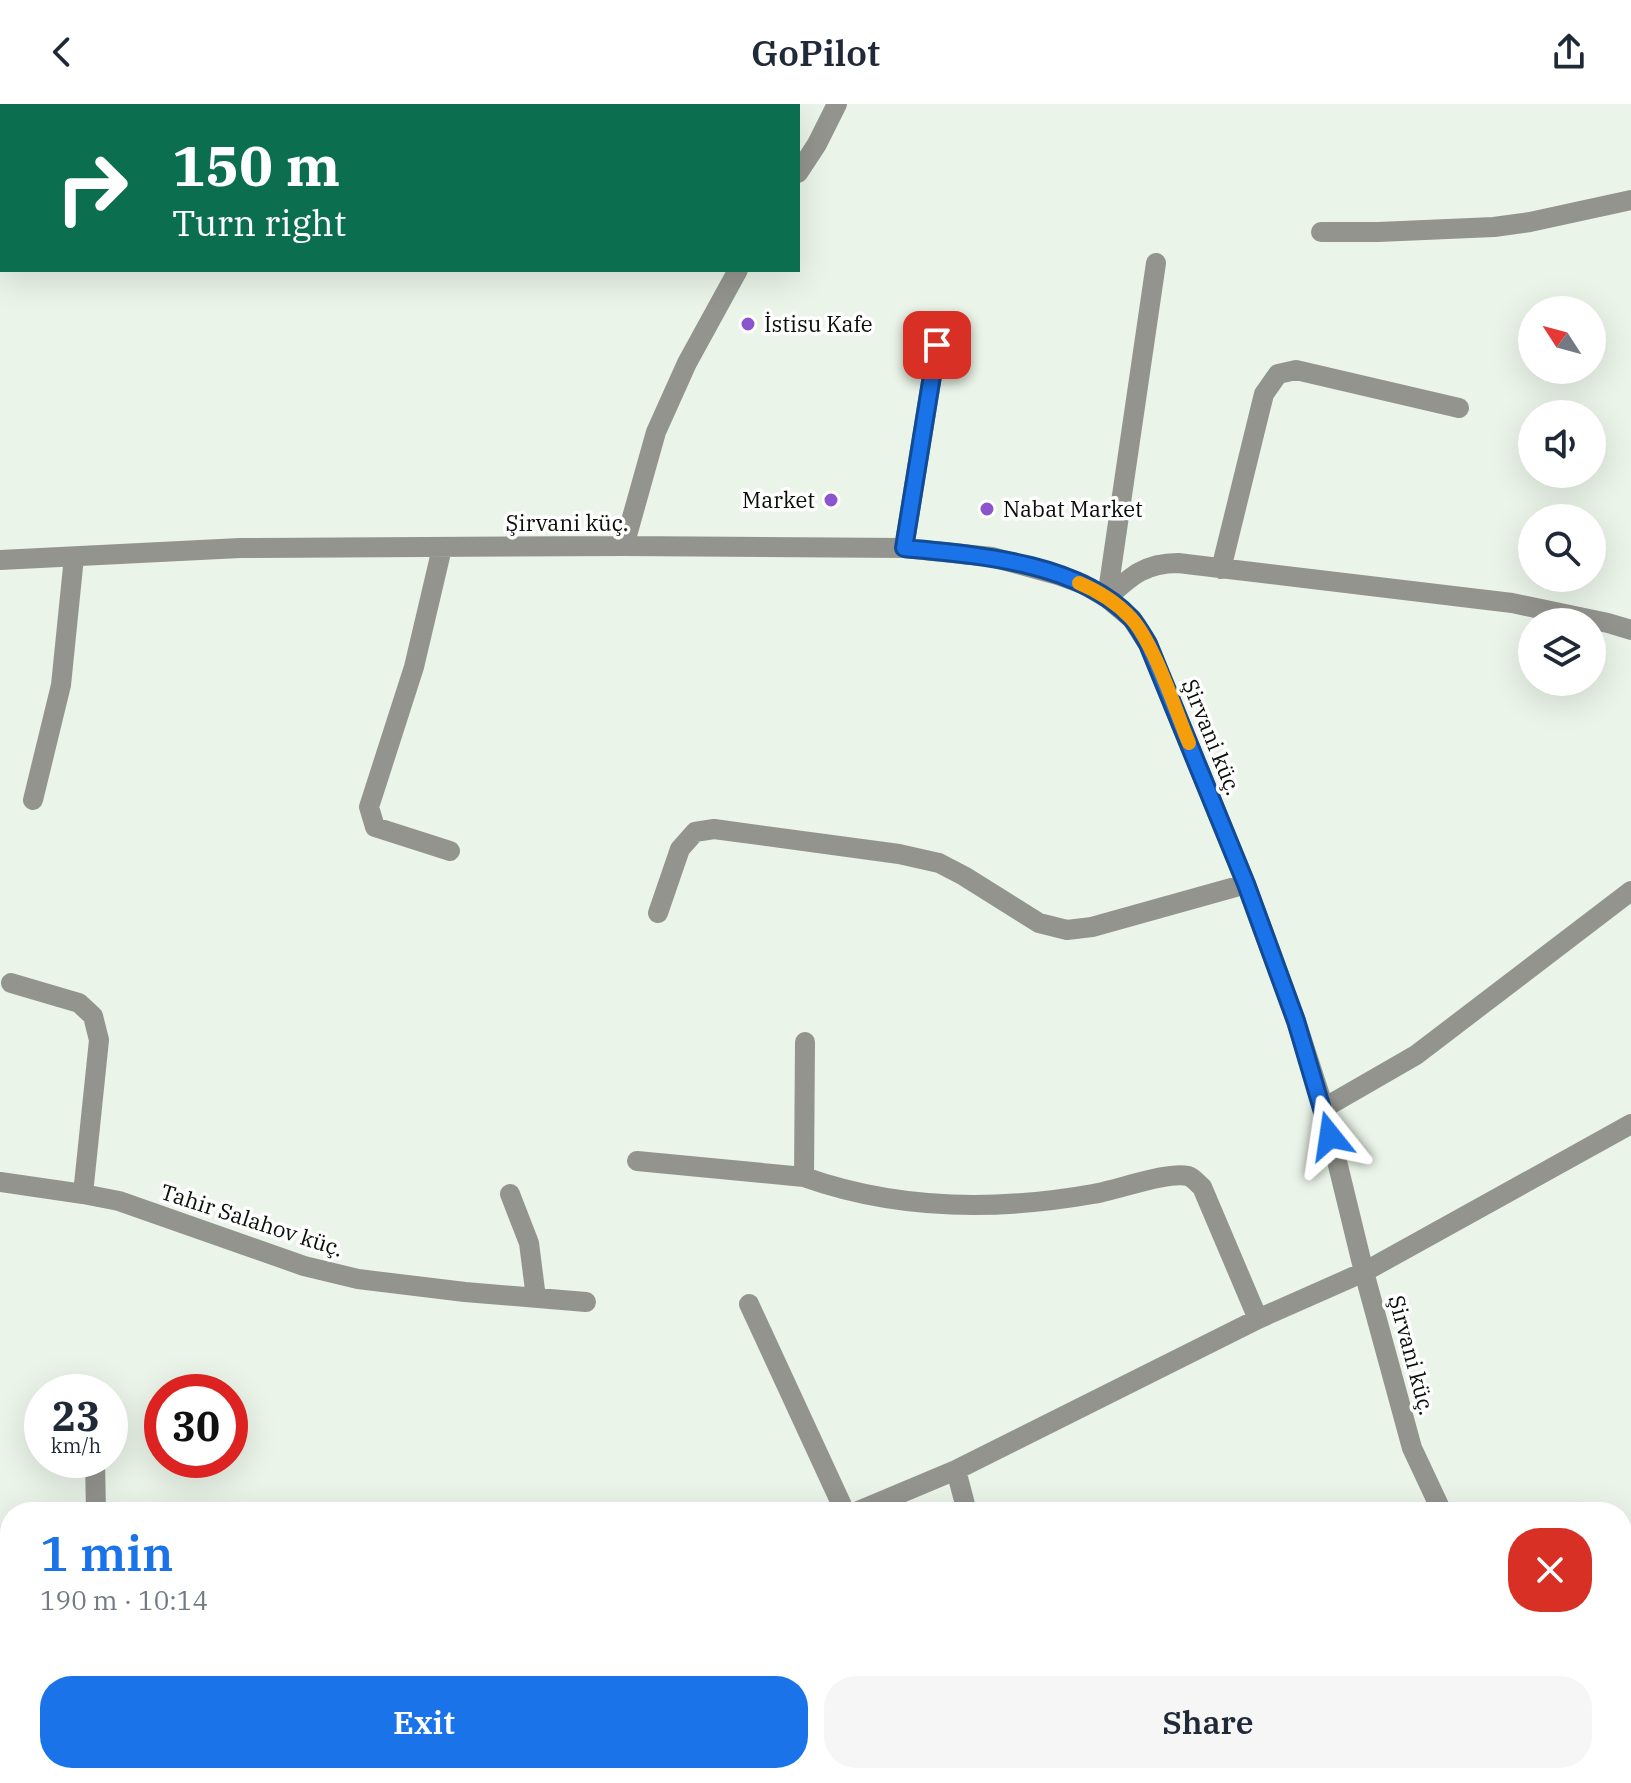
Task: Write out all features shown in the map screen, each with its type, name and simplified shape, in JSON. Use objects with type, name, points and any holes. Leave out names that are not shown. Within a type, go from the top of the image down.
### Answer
[{"type":"street","points":[[800,170],[837,104]]},
{"type":"street","points":[[1321,232],[1494,227],[1631,200]]},
{"type":"street","points":[[1107,598],[1156,263]]},
{"type":"street","points":[[624,546],[656,432],[687,363],[737,272]]},
{"type":"street","points":[[904,548],[937,345]]},
{"type":"street","points":[[1221,569],[1264,394],[1278,374],[1296,370],[1459,408]]},
{"type":"street","name":"Şirvani küç.","points":[[0,560],[240,548],[904,548],[992,557],[1058,575],[1083,584],[1107,598],[1132,619],[1148,644],[1246,884],[1324,1108],[1412,1448],[1437,1502]]},
{"type":"street","points":[[442,548],[414,667],[369,807],[375,827],[450,851]]},
{"type":"street","points":[[33,800],[61,685],[74,557]]},
{"type":"street","points":[[1107,598],[1147,568],[1159,563],[1178,563],[1512,603],[1631,630]]},
{"type":"street","points":[[658,913],[680,849],[695,832],[714,829],[899,854],[939,863],[1039,923],[1067,930],[1092,927],[1246,884]]},
{"type":"street","points":[[1324,1108],[1416,1055],[1631,891]]},
{"type":"street","points":[[11,983],[79,1003],[93,1016],[99,1040],[83,1194]]},
{"type":"street","points":[[804,1177],[805,1042]]},
{"type":"street","points":[[880,1502],[956,1470],[1258,1319],[1364,1272],[1631,1124]]},
{"type":"street","points":[[637,1161],[804,1177],[831,1187],[891,1200],[969,1206],[1048,1202],[1113,1191],[1173,1174],[1191,1177],[1202,1187],[1258,1319]]},
{"type":"street","name":"Tahir Salahov küç.","points":[[0,1182],[119,1201],[304,1266],[358,1279],[586,1302]]},
{"type":"street","points":[[510,1194],[529,1243],[536,1298]]},
{"type":"street","points":[[749,1304],[840,1502]]},
{"type":"street","points":[[956,1470],[964,1502]]},
{"type":"street","points":[[95,1478],[96,1502]]},
{"type":"slow traffic","points":[[1079,583],[1107,598],[1132,619],[1148,644],[1189,743]]},
{"type":"place","name":"İstisu Kafe","points":[[748,324]]},
{"type":"place","name":"Market","points":[[831,500]]},
{"type":"place","name":"Nabat Market","points":[[987,509]]},
{"type":"route","points":[[937,345],[904,548],[992,557],[1058,575],[1083,584],[1107,598],[1132,619],[1148,644],[1165,683],[1246,884],[1296,1021],[1330,1136]]}]
